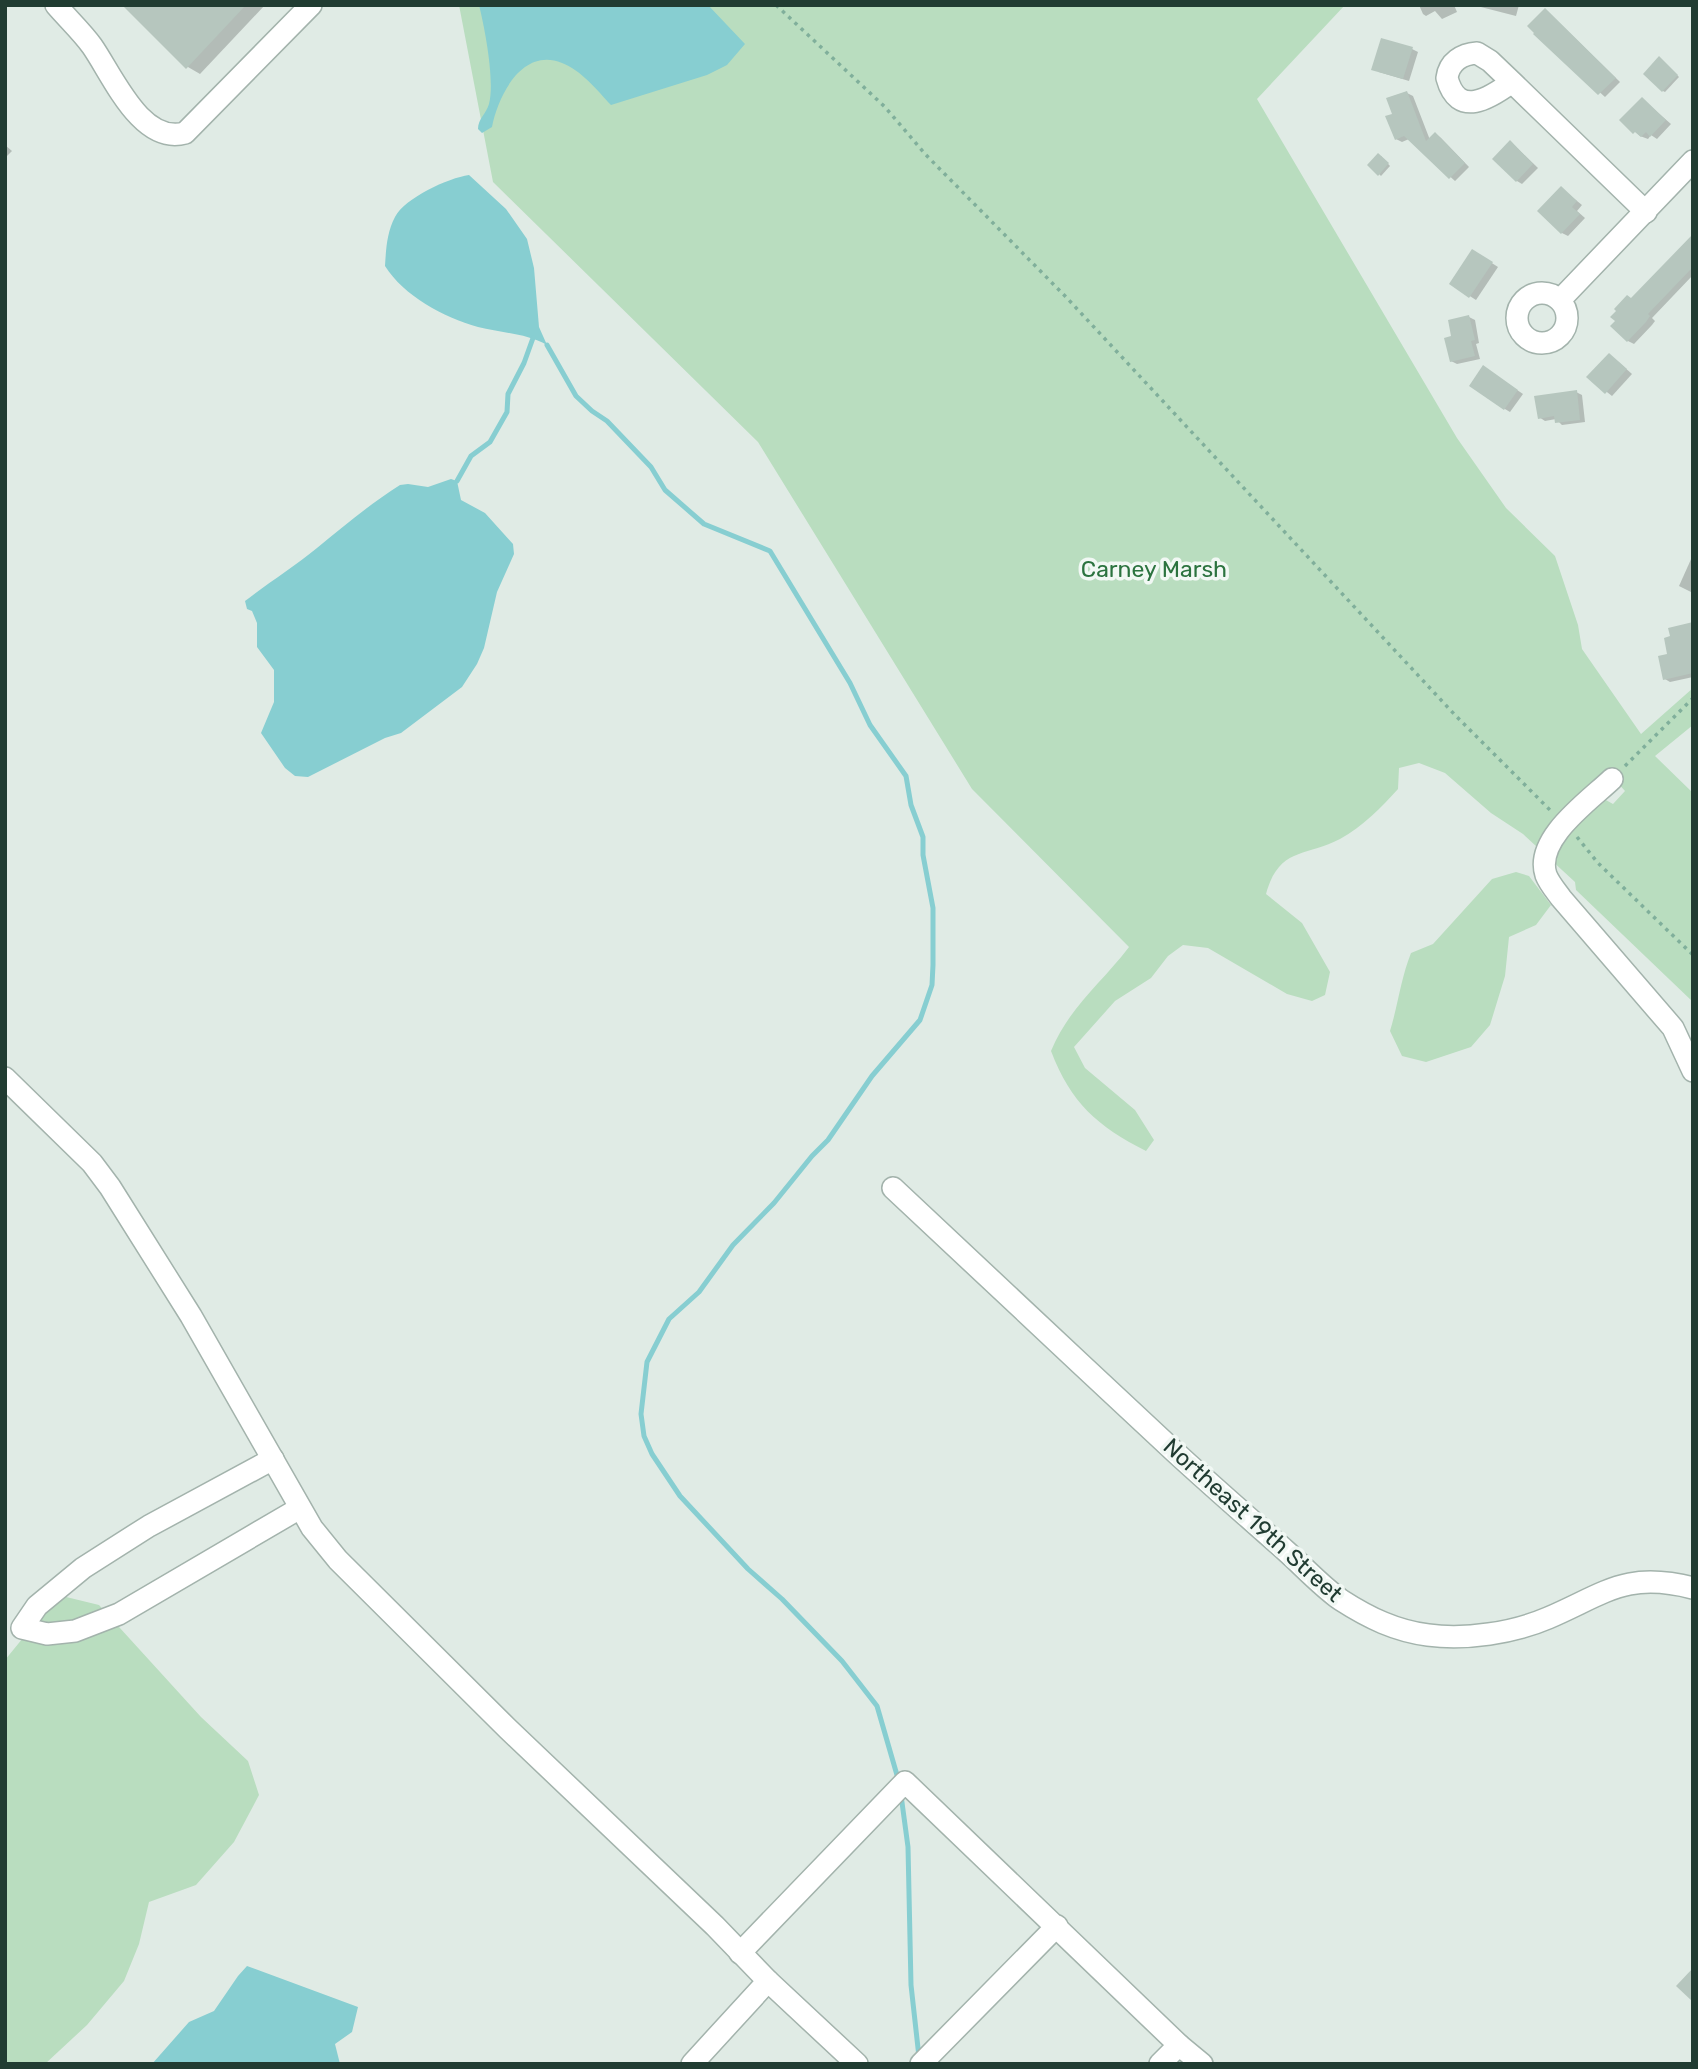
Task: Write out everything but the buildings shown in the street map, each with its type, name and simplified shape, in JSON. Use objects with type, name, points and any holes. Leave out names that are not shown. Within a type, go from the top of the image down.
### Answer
[{"type":"street","points":[[56,5],[91,44],[140,118],[159,132],[172,136],[185,133],[311,5]]},
{"type":"street","points":[[1512,82],[1646,212]]},
{"type":"street","points":[[1560,300],[1693,161]]},
{"type":"street","points":[[1612,779],[1554,835],[1546,849],[1546,876],[1561,898],[1673,1028],[1693,1071]]},
{"type":"street","points":[[5,1078],[92,1163],[110,1187],[191,1316],[312,1528],[338,1560],[508,1729],[857,2064]]},
{"type":"street","name":"Northeast 19th Street","points":[[893,1188],[1215,1489],[1339,1598],[1373,1620],[1408,1632],[1446,1637],[1483,1634],[1546,1619],[1599,1592],[1631,1582],[1666,1582],[1693,1588]]},
{"type":"street","points":[[13,1632],[37,1606],[83,1568],[149,1526],[273,1459]]},
{"type":"street","points":[[13,1632],[47,1634],[75,1631],[119,1614],[300,1508]]},
{"type":"street","points":[[740,1953],[905,1782],[1202,2064]]},
{"type":"street","points":[[921,2064],[1057,1926]]},
{"type":"street","points":[[692,2064],[768,1981]]},
{"type":"street","points":[[1160,2064],[1179,2045]]},
{"type":"path","points":[[776,5],[885,107],[926,155],[1066,297],[1455,715],[1564,824],[1598,863],[1693,956]]},
{"type":"path","points":[[1612,779],[1693,698]]},
{"type":"green space","name":"Carney Marsh","points":[[459,5],[1345,5],[1257,99],[1457,438],[1506,508],[1555,556],[1578,625],[1582,649],[1641,734],[1693,688],[1693,725],[1655,756],[1693,793],[1693,1002],[1576,890],[1575,882],[1523,834],[1491,813],[1445,773],[1419,763],[1399,768],[1398,789],[1364,822],[1340,839],[1286,861],[1271,879],[1266,894],[1302,923],[1330,972],[1325,995],[1312,1001],[1287,994],[1208,948],[1183,945],[1168,956],[1151,978],[1115,1001],[1074,1047],[1085,1068],[1135,1110],[1154,1140],[1146,1151],[1113,1132],[1077,1099],[1067,1085],[1051,1051],[1076,1008],[1129,947],[972,789],[758,442],[493,182]],"holes":[[[1606,770],[1625,791],[1613,804],[1586,789]]]},
{"type":"green space","points":[[1516,872],[1529,876],[1551,905],[1536,925],[1509,937],[1505,976],[1490,1025],[1471,1047],[1426,1062],[1402,1056],[1390,1031],[1411,953],[1433,944],[1492,879]]},
{"type":"green space","points":[[58,1595],[99,1605],[201,1717],[248,1761],[259,1795],[234,1842],[196,1885],[149,1902],[139,1944],[124,1981],[87,2025],[45,2064],[5,2064],[5,1660]]},
{"type":"water","points":[[479,5],[708,5],[745,44],[727,65],[707,75],[611,105],[569,66],[548,60],[535,62],[514,77],[500,102],[492,127],[482,133],[478,125],[489,104],[491,82]]},
{"type":"water","points":[[469,175],[506,209],[527,239],[534,268],[539,327],[547,345],[522,336],[478,327],[438,311],[403,287],[385,266],[390,229],[400,210],[428,190]]},
{"type":"water","points":[[451,479],[457,481],[461,500],[485,513],[513,544],[514,554],[497,592],[484,648],[477,664],[462,687],[401,733],[385,738],[308,777],[295,776],[285,768],[261,733],[274,702],[274,670],[257,647],[257,623],[245,601],[400,485],[428,487]]},
{"type":"water","points":[[247,1966],[358,2007],[352,2032],[335,2044],[340,2064],[152,2064],[189,2022],[214,2011]]},
{"type":"waterway","points":[[457,481],[471,456],[490,442],[507,412],[508,394],[533,338]]},
{"type":"waterway","points":[[547,345],[576,396],[607,421],[651,467],[665,490],[704,524],[770,551],[850,683],[870,725],[906,776],[911,805],[923,837],[923,855],[933,908],[933,965],[932,985],[920,1020],[872,1076],[828,1140],[774,1203],[733,1245],[699,1292],[669,1319],[647,1362],[641,1414],[644,1436],[652,1454],[680,1496],[748,1569],[782,1599],[842,1661],[877,1706],[899,1782]]},
{"type":"waterway","points":[[901,1795],[908,1847],[911,1985],[919,2057]]}]
